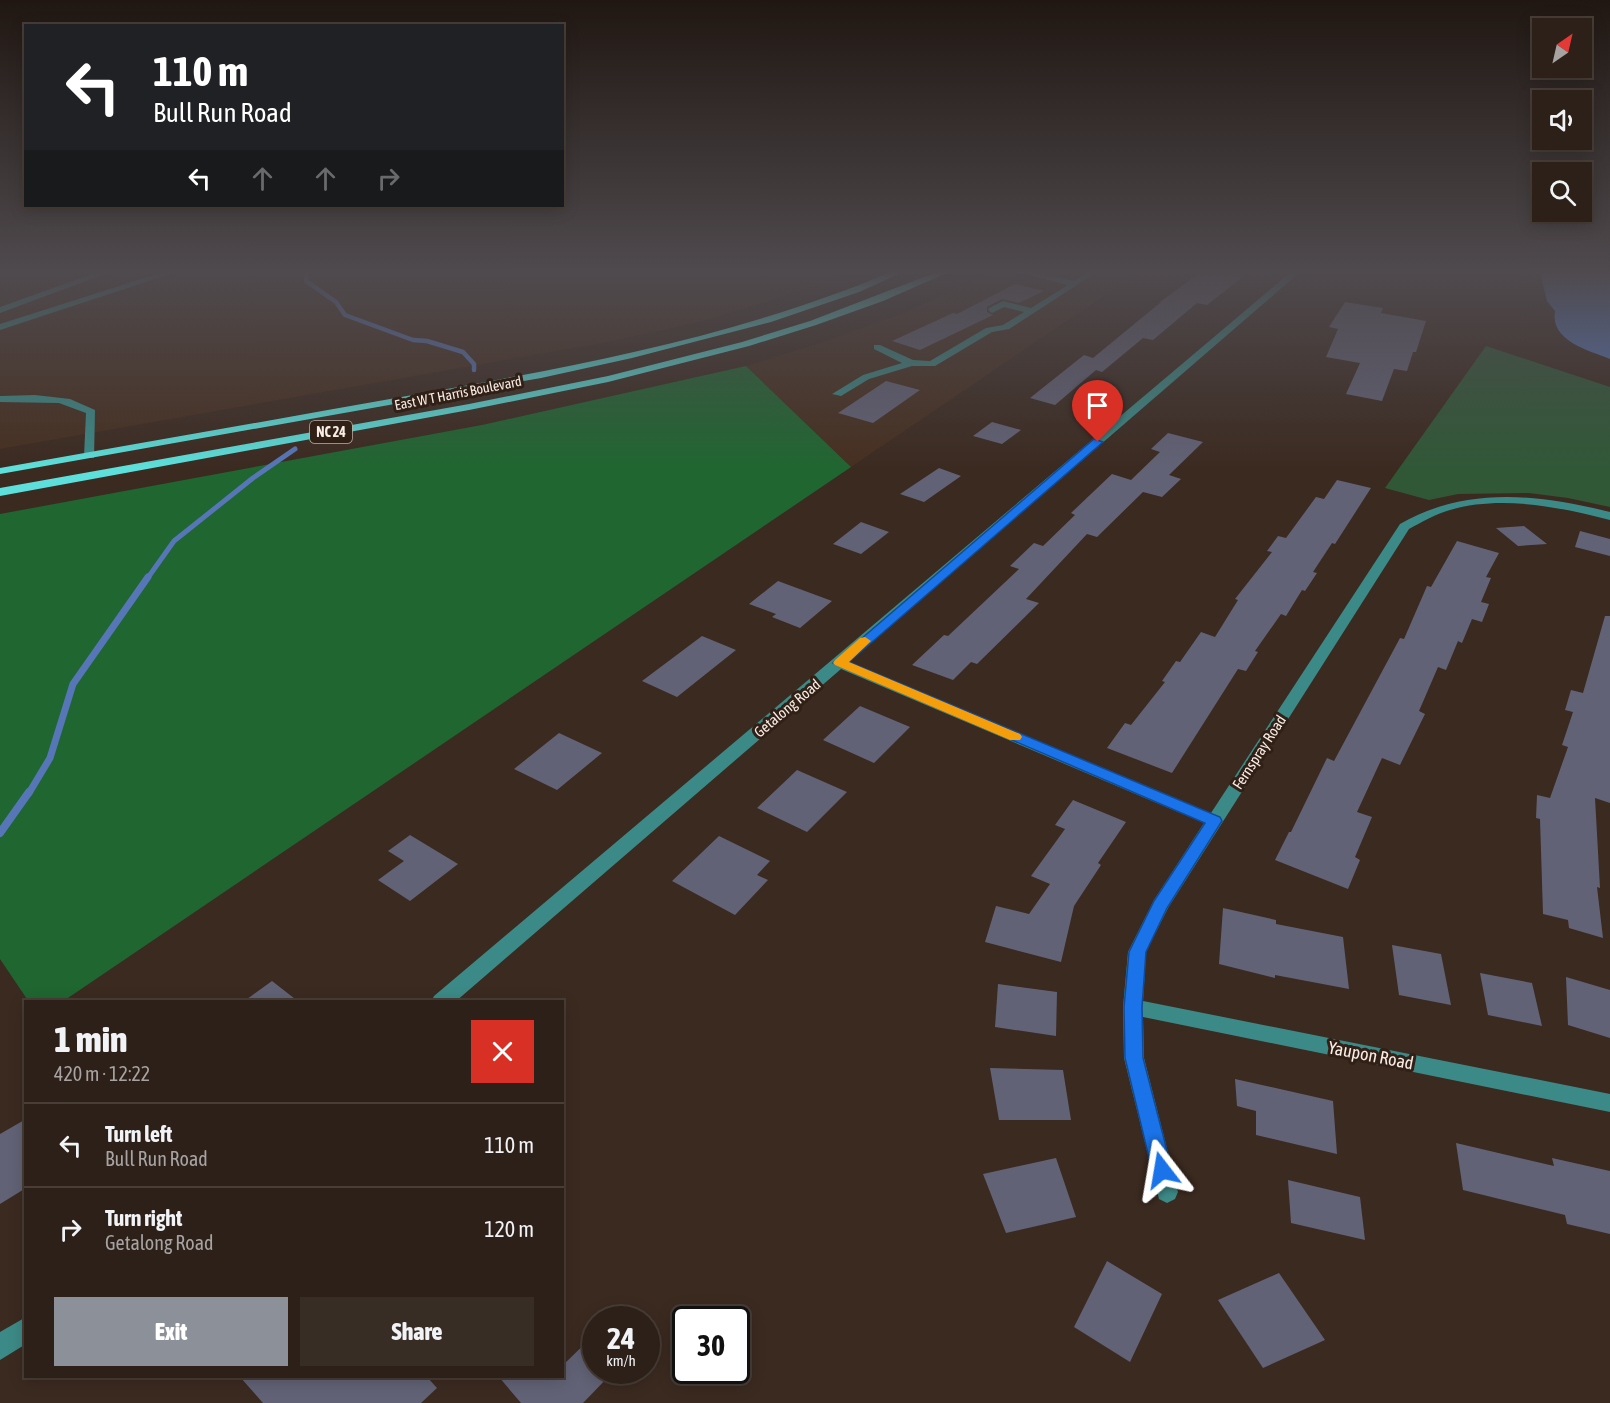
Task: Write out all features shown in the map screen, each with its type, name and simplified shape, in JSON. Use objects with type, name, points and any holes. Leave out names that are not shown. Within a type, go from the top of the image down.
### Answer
[{"type":"main road","name":"East W T Harris Boulevard","points":[[0,471],[467,389],[614,360],[703,337]]},
{"type":"main road","name":"East W T Harris Boulevard","points":[[0,492],[585,384],[712,354],[768,337]]},
{"type":"main road","points":[[80,478],[86,469],[110,461],[429,401],[467,389]]},
{"type":"street","points":[[837,394],[866,377],[911,363],[932,364],[976,337]]},
{"type":"street","name":"Getalong Road","points":[[443,1000],[1220,337]]},
{"type":"street","points":[[877,347],[911,363]]},
{"type":"street","points":[[0,399],[54,400],[82,406],[91,412],[90,456]]},
{"type":"street","name":"Fernspray Road","points":[[1167,1192],[1134,1058],[1133,1007],[1137,952],[1160,905],[1404,527],[1429,513],[1458,504],[1544,503],[1610,516]]},
{"type":"street","points":[[840,663],[1214,821]]},
{"type":"street","name":"Yaupon Road","points":[[1133,1007],[1610,1103]]},
{"type":"street","points":[[0,1347],[24,1330]]},
{"type":"shaded area","points":[[0,337],[629,337],[613,341],[0,449]]},
{"type":"shaded area","points":[[836,337],[1042,337],[851,467],[746,366]]},
{"type":"green space","points":[[1486,346],[1610,387],[1610,507],[1529,493],[1458,494],[1429,500],[1385,488]]},
{"type":"green space","points":[[746,366],[851,467],[65,1000],[28,1000],[0,959],[0,514],[482,425]]},
{"type":"water","points":[[1565,337],[1610,337],[1610,359],[1582,348]]},
{"type":"building","points":[[900,337],[946,337],[920,350],[892,341]]},
{"type":"building","points":[[1118,337],[1156,337],[1153,340],[1143,338],[1102,372],[1096,370],[1055,405],[1030,398],[1084,355],[1093,358]]},
{"type":"building","points":[[1334,337],[1421,337],[1407,371],[1394,369],[1382,401],[1346,394],[1360,363],[1326,357]]},
{"type":"building","points":[[886,381],[920,390],[873,423],[838,413]]},
{"type":"building","points":[[992,422],[1021,430],[1002,444],[973,436]]},
{"type":"building","points":[[1168,433],[1203,442],[1169,475],[1181,479],[1162,497],[1143,492],[1097,537],[1087,534],[1026,599],[1039,603],[977,664],[971,662],[953,680],[912,665],[944,635],[948,636],[1019,569],[1010,566],[1034,543],[1043,546],[1075,515],[1071,513],[1112,474],[1131,480],[1160,452],[1151,449]]},
{"type":"building","points":[[939,468],[961,476],[924,502],[900,494]]},
{"type":"building","points":[[1337,480],[1371,488],[1335,544],[1332,543],[1313,572],[1317,573],[1305,591],[1302,590],[1286,616],[1281,614],[1255,651],[1258,652],[1246,671],[1238,669],[1172,773],[1107,748],[1125,723],[1131,725],[1165,682],[1162,681],[1176,661],[1180,662],[1201,632],[1215,637],[1238,600],[1235,599],[1272,552],[1267,551],[1278,536],[1286,538],[1316,497],[1324,499]]},
{"type":"building","points":[[861,522],[889,532],[861,554],[833,544]]},
{"type":"building","points":[[1524,526],[1547,544],[1518,546],[1496,528]]},
{"type":"building","points":[[1580,531],[1610,539],[1610,556],[1575,547]]},
{"type":"building","points":[[1457,541],[1499,553],[1486,577],[1491,578],[1481,602],[1489,604],[1482,622],[1472,619],[1462,643],[1458,641],[1446,670],[1438,667],[1419,711],[1425,714],[1400,765],[1382,758],[1357,812],[1372,817],[1355,857],[1360,860],[1348,889],[1275,860],[1327,758],[1334,761],[1400,638],[1404,639],[1427,586],[1431,587]]},
{"type":"building","points":[[778,581],[832,601],[800,628],[772,617],[776,614],[749,604]]},
{"type":"building","points":[[1605,616],[1610,616],[1610,803],[1595,798],[1600,888],[1597,887],[1603,938],[1569,928],[1568,920],[1543,914],[1540,819],[1536,818],[1537,795],[1550,798],[1568,747],[1562,745],[1573,712],[1565,710],[1571,690],[1583,693]]},
{"type":"building","points":[[702,636],[736,650],[677,697],[642,681]]},
{"type":"building","points":[[860,706],[910,727],[874,763],[823,740]]},
{"type":"building","points":[[559,733],[602,753],[557,790],[514,769]]},
{"type":"building","points":[[797,770],[847,792],[807,832],[757,808]]},
{"type":"building","points":[[1073,800],[1126,822],[1098,863],[1101,865],[1074,906],[1061,962],[985,942],[996,906],[1029,914],[1050,884],[1031,876],[1065,829],[1055,825]]},
{"type":"building","points":[[410,835],[458,864],[410,901],[378,880],[404,861],[388,851]]},
{"type":"building","points":[[719,836],[770,861],[757,875],[768,880],[735,915],[672,881]]},
{"type":"building","points":[[1223,908],[1276,920],[1276,924],[1343,937],[1349,989],[1275,975],[1275,978],[1219,964]]},
{"type":"building","points":[[1392,945],[1441,954],[1451,1005],[1399,995]]},
{"type":"building","points":[[1480,973],[1532,983],[1542,1026],[1488,1015]]},
{"type":"building","points":[[1566,977],[1610,990],[1610,1038],[1568,1025]]},
{"type":"building","points":[[272,981],[296,1000],[246,1000]]},
{"type":"building","points":[[998,984],[1057,992],[1056,1036],[995,1027]]},
{"type":"building","points":[[990,1068],[1063,1070],[1071,1120],[999,1120]]},
{"type":"building","points":[[1235,1079],[1333,1101],[1337,1154],[1256,1135],[1256,1111],[1237,1106]]},
{"type":"building","points":[[24,1120],[24,1189],[0,1204],[0,1134]]},
{"type":"building","points":[[1456,1143],[1554,1166],[1552,1158],[1610,1171],[1610,1234],[1567,1224],[1565,1215],[1463,1190]]},
{"type":"building","points":[[1056,1158],[1076,1217],[1006,1233],[983,1174]]},
{"type":"building","points":[[1288,1180],[1360,1197],[1365,1240],[1291,1223]]},
{"type":"building","points":[[1107,1261],[1162,1294],[1130,1362],[1074,1327]]},
{"type":"building","points":[[1279,1273],[1325,1340],[1263,1368],[1218,1300]]},
{"type":"building","points":[[582,1347],[582,1384],[601,1384],[583,1403],[521,1403],[500,1378],[564,1378],[564,1364]]},
{"type":"building","points":[[241,1378],[428,1378],[437,1388],[421,1403],[263,1403]]},
{"type":"waterway","points":[[406,337],[463,352],[474,364],[474,370]]},
{"type":"waterway","points":[[147,579],[174,541],[253,478],[295,449]]},
{"type":"waterway","points":[[29,793],[50,758],[73,684],[148,577]]},
{"type":"waterway","points":[[0,833],[29,792]]},
{"type":"slow traffic","points":[[865,641],[840,663],[1015,737]]},
{"type":"route","points":[[1098,442],[840,663],[1214,821],[1160,905],[1137,952],[1133,1007],[1134,1058],[1162,1170]]}]
